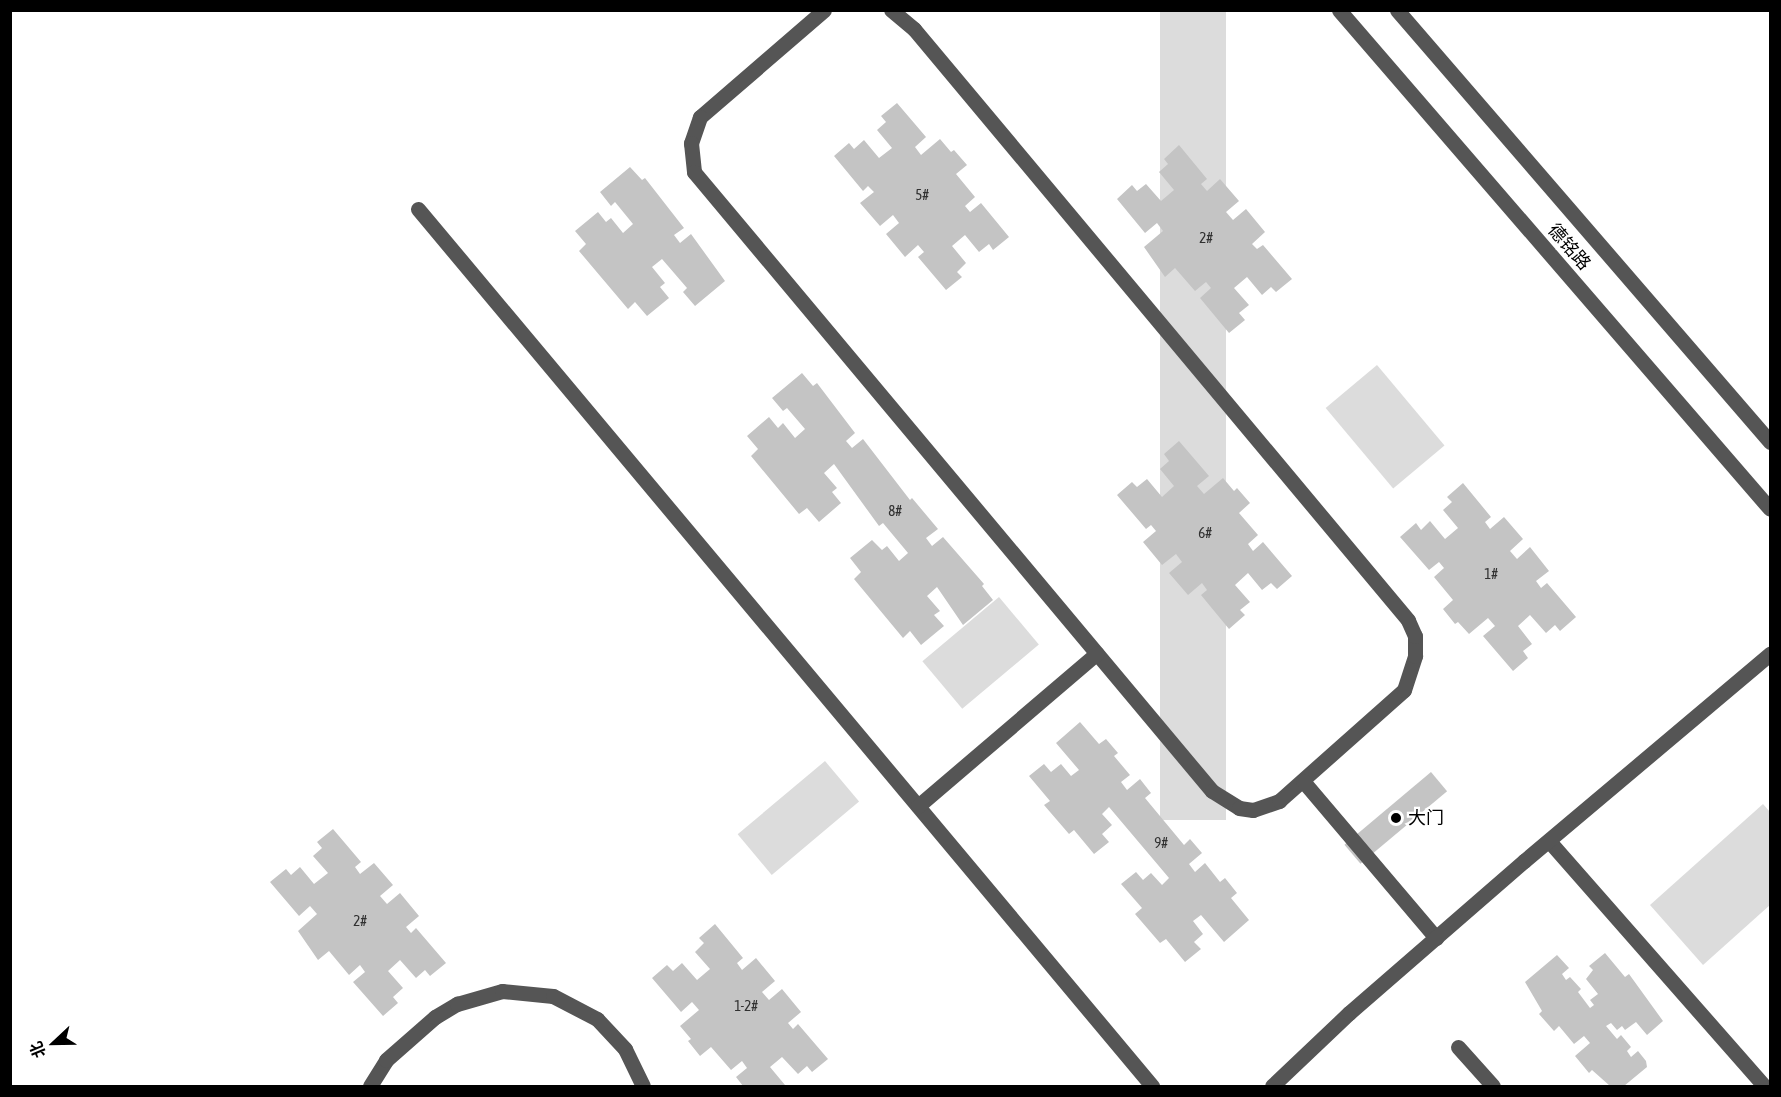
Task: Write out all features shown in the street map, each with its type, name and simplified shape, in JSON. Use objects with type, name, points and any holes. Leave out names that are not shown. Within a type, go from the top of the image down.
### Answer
[{"type":"street","points":[[824,10],[700,117],[691,143],[694,172],[1097,653],[1225,802],[1239,808],[1266,807],[1303,780],[1404,690],[1415,656],[1415,636],[1408,620],[914,29],[891,10]]},
{"type":"street","name":"德铭路","points":[[1339,10],[1770,509]]},
{"type":"street","name":"德铭路","points":[[1397,10],[1770,442]]},
{"type":"street","points":[[418,209],[1152,1086]]},
{"type":"street","points":[[918,806],[1097,653]]},
{"type":"street","points":[[1272,1086],[1436,938],[1770,654]]},
{"type":"street","points":[[1303,780],[1436,938]]},
{"type":"street","points":[[1549,841],[1764,1086]]},
{"type":"street","points":[[370,1086],[386,1060],[435,1017],[457,1004],[502,991],[553,996],[597,1019],[625,1049],[643,1086]]},
{"type":"street","points":[[1458,1047],[1493,1086]]},
{"type":"shaded area","points":[[1160,11],[1226,11],[1226,820],[1160,820]]},
{"type":"shaded area","points":[[1377,365],[1444,445],[1393,489],[1326,408]]},
{"type":"shaded area","points":[[999,597],[1039,644],[962,709],[922,661]]},
{"type":"shaded area","points":[[825,761],[859,802],[772,875],[738,834]]},
{"type":"shaded area","points":[[1763,804],[1770,812],[1770,905],[1703,965],[1650,905]]},
{"type":"building","points":[[897,103],[926,137],[915,147],[921,155],[940,139],[951,152],[954,150],[967,165],[956,174],[975,197],[965,206],[970,212],[981,203],[1009,237],[993,250],[989,244],[979,252],[965,235],[952,246],[966,263],[957,272],[962,277],[946,290],[918,257],[924,252],[918,245],[905,257],[886,234],[899,223],[893,215],[880,226],[860,203],[874,192],[868,186],[863,191],[834,156],[849,143],[854,149],[864,140],[879,158],[892,148],[877,130],[886,122],[881,116]]},
{"type":"building","points":[[1179,145],[1207,179],[1201,184],[1207,191],[1220,179],[1239,201],[1226,212],[1233,220],[1246,209],[1265,232],[1252,244],[1257,249],[1263,245],[1292,279],[1276,292],[1271,287],[1262,295],[1247,277],[1234,288],[1249,305],[1239,313],[1245,320],[1229,333],[1200,298],[1211,288],[1206,282],[1195,291],[1175,268],[1165,277],[1144,247],[1163,231],[1157,223],[1145,233],[1117,199],[1132,185],[1137,191],[1146,184],[1161,201],[1174,190],[1159,172],[1168,164],[1164,159]]},
{"type":"building","points":[[630,167],[642,180],[645,178],[684,228],[674,235],[680,243],[691,234],[725,281],[695,306],[683,292],[687,288],[662,259],[652,267],[665,283],[660,287],[669,298],[647,316],[635,302],[628,309],[579,251],[586,244],[575,231],[598,212],[606,222],[611,218],[623,233],[633,224],[615,202],[611,206],[600,192]]},
{"type":"building","points":[[802,373],[813,386],[817,383],[855,433],[846,441],[852,448],[863,439],[910,500],[912,498],[938,529],[926,538],[932,546],[943,537],[984,584],[982,586],[993,600],[963,625],[937,587],[927,596],[940,611],[934,615],[944,626],[921,645],[910,631],[903,638],[854,579],[861,572],[850,558],[872,540],[882,550],[887,546],[899,561],[908,553],[883,523],[879,526],[834,464],[824,473],[837,488],[832,492],[841,503],[819,522],[807,508],[799,514],[751,456],[758,449],[747,436],[769,417],[778,428],[783,423],[795,438],[805,429],[787,408],[783,411],[772,398]]},
{"type":"building","points":[[1179,441],[1209,476],[1197,486],[1204,494],[1223,478],[1234,491],[1237,488],[1250,503],[1239,513],[1258,535],[1248,544],[1253,551],[1263,542],[1292,576],[1277,589],[1271,583],[1262,590],[1248,573],[1235,585],[1250,602],[1240,610],[1245,615],[1229,629],[1201,595],[1207,590],[1202,583],[1188,595],[1169,573],[1182,562],[1176,554],[1162,565],[1143,542],[1156,531],[1151,525],[1146,529],[1117,495],[1132,482],[1137,487],[1147,479],[1162,497],[1174,486],[1160,469],[1169,461],[1164,454]]},
{"type":"building","points":[[1463,483],[1491,517],[1485,522],[1490,529],[1504,517],[1523,539],[1510,551],[1517,559],[1530,547],[1549,571],[1536,581],[1541,588],[1547,583],[1576,617],[1560,631],[1555,625],[1546,633],[1530,615],[1518,626],[1532,644],[1523,651],[1528,658],[1513,671],[1483,636],[1495,626],[1488,618],[1469,634],[1458,622],[1455,624],[1443,609],[1453,600],[1434,577],[1444,568],[1439,562],[1429,570],[1400,537],[1416,523],[1421,530],[1430,521],[1445,539],[1458,528],[1443,510],[1452,502],[1447,497]]},
{"type":"building","points":[[1080,722],[1099,744],[1106,739],[1118,753],[1114,756],[1130,775],[1121,782],[1127,790],[1140,779],[1151,793],[1145,798],[1184,845],[1190,839],[1202,853],[1189,864],[1195,872],[1205,863],[1220,882],[1225,878],[1237,893],[1231,898],[1249,920],[1224,942],[1201,915],[1193,921],[1203,934],[1194,942],[1201,949],[1185,962],[1166,939],[1160,943],[1135,914],[1142,908],[1121,884],[1136,872],[1143,880],[1151,873],[1162,885],[1169,878],[1109,807],[1102,814],[1112,825],[1102,834],[1109,842],[1094,854],[1074,830],[1069,834],[1044,805],[1050,801],[1029,776],[1044,764],[1051,772],[1061,764],[1071,776],[1079,770],[1056,743]]},
{"type":"building","name":"大门","points":[[1431,772],[1447,791],[1361,864],[1344,845]]},
{"type":"building","points":[[333,829],[361,862],[355,867],[360,874],[374,863],[393,885],[380,896],[387,904],[400,893],[419,916],[406,927],[411,933],[416,928],[446,963],[430,976],[425,970],[416,978],[400,960],[388,971],[403,988],[393,997],[398,1003],[383,1016],[353,982],[365,972],[360,965],[349,975],[329,951],[318,960],[298,931],[317,914],[310,906],[299,916],[270,882],[286,869],[291,875],[300,867],[314,884],[328,873],[313,856],[322,848],[317,842]]},
{"type":"building","points":[[715,924],[743,958],[737,963],[742,970],[756,958],[775,981],[762,992],[769,1000],[782,989],[801,1012],[788,1023],[793,1029],[798,1024],[828,1059],[812,1072],[807,1066],[798,1074],[782,1057],[770,1067],[785,1085],[743,1086],[736,1077],[747,1068],[742,1061],[731,1070],[711,1047],[700,1056],[688,1041],[691,1039],[680,1026],[699,1010],[692,1002],[681,1012],[652,978],[667,965],[673,971],[682,963],[697,980],[710,969],[695,952],[704,943],[699,938]]},
{"type":"building","points":[[1605,953],[1625,977],[1629,974],[1663,1021],[1647,1035],[1636,1022],[1625,1030],[1622,1026],[1617,1030],[1611,1023],[1606,1026],[1617,1039],[1621,1035],[1631,1047],[1627,1051],[1631,1057],[1638,1051],[1646,1061],[1647,1067],[1624,1086],[1610,1086],[1592,1070],[1589,1073],[1575,1056],[1590,1043],[1584,1036],[1574,1044],[1559,1026],[1554,1031],[1539,1014],[1542,1011],[1525,982],[1557,955],[1569,968],[1562,974],[1566,980],[1570,977],[1581,989],[1578,992],[1590,1008],[1594,1005],[1590,1000],[1598,994],[1586,979],[1593,970],[1589,966]]},
{"type":"place","name":"大门","points":[[1396,818]]}]
